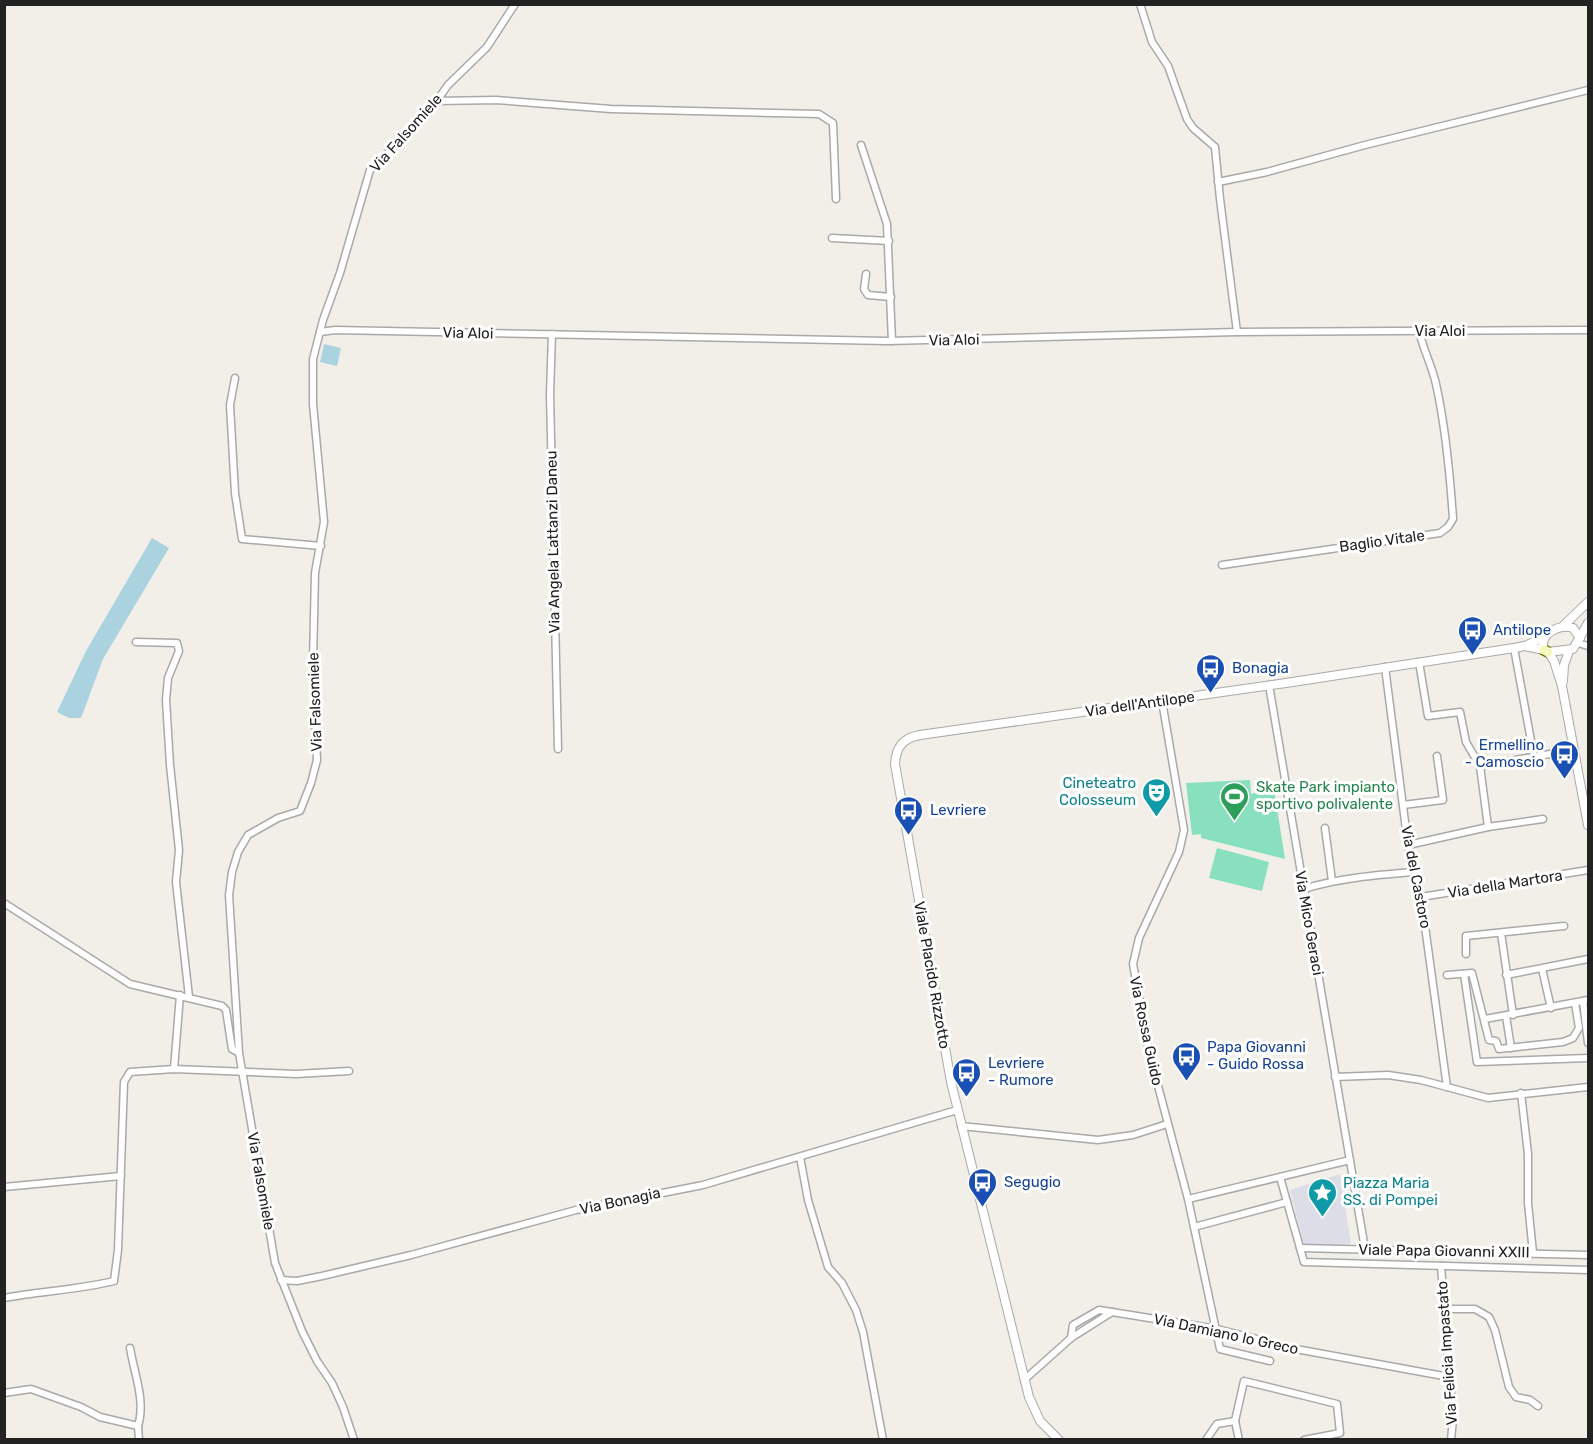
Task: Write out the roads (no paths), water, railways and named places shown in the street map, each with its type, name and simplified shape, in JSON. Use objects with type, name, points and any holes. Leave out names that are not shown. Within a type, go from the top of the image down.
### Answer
[{"type":"street","name":"Via Falsomiele","points":[[354,1440],[343,1407],[302,1331],[275,1263],[241,1071],[229,895],[238,852],[248,835],[270,822],[300,811],[311,783],[316,760],[313,686],[315,573],[324,522],[313,404],[313,359],[370,170],[426,116],[460,72],[487,47],[515,4]]},
{"type":"street","points":[[1140,4],[1152,42],[1168,66],[1187,119],[1192,128],[1215,147],[1237,332]]},
{"type":"street","points":[[1218,182],[1267,172],[1365,145],[1588,90]]},
{"type":"street","points":[[437,100],[496,100],[611,109],[819,114],[832,123],[836,199]]},
{"type":"street","points":[[861,146],[888,224],[892,341]]},
{"type":"street","points":[[832,238],[889,242]]},
{"type":"street","points":[[866,274],[864,289],[868,295],[891,297]]},
{"type":"street","name":"Via Aloi","points":[[320,332],[335,330],[892,341],[1237,332],[1588,330]]},
{"type":"street","name":"Baglio Vitale","points":[[1222,565],[1365,543],[1414,538],[1440,532],[1448,527],[1453,519],[1445,438],[1435,382],[1419,331]]},
{"type":"street","name":"Via Angela Lattanzi Daneu","points":[[552,334],[550,394],[558,749]]},
{"type":"street","points":[[234,378],[230,405],[235,493],[242,539],[321,546]]},
{"type":"street","points":[[1525,646],[1563,627],[1588,603]]},
{"type":"street","points":[[1562,686],[1564,665],[1569,651],[1579,641],[1588,623]]},
{"type":"street","points":[[1563,627],[1570,626],[1576,630],[1579,641],[1588,646]]},
{"type":"street","points":[[1546,636],[1542,643],[1554,661],[1562,686],[1588,825]]},
{"type":"street","points":[[136,642],[177,643],[179,651],[168,678],[166,700],[179,850],[176,882],[189,997]]},
{"type":"street","points":[[1525,646],[1546,651],[1569,651]]},
{"type":"street","name":"Via dell'Antilope","points":[[901,744],[908,737],[920,735],[1525,646]]},
{"type":"street","points":[[1514,648],[1534,757]]},
{"type":"street","points":[[1419,662],[1428,716],[1460,712],[1466,742],[1480,766],[1488,827]]},
{"type":"street","name":"Via del Castoro","points":[[1385,667],[1408,845],[1421,897],[1448,1087]]},
{"type":"street","name":"Via Mico Geraci","points":[[1269,685],[1365,1249]]},
{"type":"street","name":"Via Rossa Guido","points":[[1162,701],[1184,830],[1179,852],[1139,938],[1133,964],[1149,1052],[1188,1199],[1220,1349],[1270,1361]]},
{"type":"street","name":"Viale Placido Rizzotto","points":[[901,744],[895,764],[957,1110],[1024,1380],[1033,1408],[1047,1430],[1059,1440]]},
{"type":"street","points":[[1480,766],[1573,750]]},
{"type":"street","points":[[1403,805],[1443,800],[1437,756]]},
{"type":"street","points":[[1408,845],[1488,827],[1543,819]]},
{"type":"street","points":[[1325,828],[1332,881]]},
{"type":"street","name":"Via della Martora","points":[[1421,897],[1588,870]]},
{"type":"street","points":[[1303,889],[1363,876],[1413,872]]},
{"type":"street","points":[[4,903],[129,984],[217,1003],[226,1010],[232,1049],[239,1053]]},
{"type":"street","points":[[1466,954],[1466,936],[1564,926]]},
{"type":"street","points":[[1500,933],[1506,975],[1511,1048]]},
{"type":"street","points":[[1506,975],[1588,959]]},
{"type":"street","points":[[1542,969],[1551,1008]]},
{"type":"street","points":[[1447,975],[1472,973],[1489,1040]]},
{"type":"street","points":[[1464,974],[1477,1062],[1588,1058]]},
{"type":"street","points":[[174,1069],[180,995]]},
{"type":"street","points":[[1485,1019],[1586,1001],[1588,1043]]},
{"type":"street","points":[[1499,1049],[1563,1042],[1573,1038],[1579,1028],[1575,1003]]},
{"type":"street","points":[[1474,1041],[1496,1041],[1500,1061]]},
{"type":"street","points":[[4,1298],[82,1288],[114,1281],[124,1082],[127,1075],[134,1070],[174,1069],[296,1074],[349,1071]]},
{"type":"street","points":[[1335,1077],[1388,1075],[1488,1098],[1588,1087]]},
{"type":"street","points":[[1521,1093],[1533,1253]]},
{"type":"street","name":"Via Bonagia","points":[[281,1280],[297,1281],[402,1258],[576,1210],[703,1185],[957,1110]]},
{"type":"street","points":[[961,1126],[1098,1140],[1133,1135],[1167,1124]]},
{"type":"street","points":[[800,1157],[807,1200],[828,1266],[842,1283],[856,1310],[863,1332],[880,1411],[883,1440]]},
{"type":"street","points":[[1188,1199],[1350,1160]]},
{"type":"street","points":[[4,1186],[121,1176]]},
{"type":"street","points":[[1280,1177],[1300,1248]]},
{"type":"street","points":[[1194,1227],[1287,1202]]},
{"type":"street","name":"Viale Papa Giovanni XXIII","points":[[1588,1255],[1300,1248],[1304,1262],[1588,1270]]},
{"type":"street","name":"Via Felicia Impastato","points":[[1441,1266],[1453,1419],[1451,1440]]},
{"type":"street","points":[[1443,1309],[1475,1309],[1489,1317],[1509,1387],[1516,1397],[1530,1400],[1538,1406]]},
{"type":"street","points":[[1071,1338],[1072,1325],[1099,1310],[1112,1312]]},
{"type":"street","points":[[1024,1380],[1071,1338],[1112,1312]]},
{"type":"street","name":"Via Damiano lo Greco","points":[[1112,1312],[1217,1329],[1296,1349],[1449,1377]]},
{"type":"street","points":[[130,1348],[140,1395],[139,1440]]},
{"type":"street","points":[[1239,1440],[1235,1421],[1244,1381],[1337,1404],[1340,1433],[1304,1440]]},
{"type":"street","points":[[4,1393],[31,1389],[81,1407],[100,1417],[138,1426]]},
{"type":"street","points":[[1206,1440],[1217,1424],[1235,1421]]},
{"type":"water","points":[[324,344],[341,348],[337,366],[320,362]]},
{"type":"water","points":[[152,538],[169,548],[103,659],[81,718],[69,718],[57,712],[86,651]]},
{"type":"place","name":"Antilope","points":[[1472,656]]},
{"type":"place","name":"Bonagia","points":[[1211,694]]},
{"type":"place","name":"Ermellino - Camoscio","points":[[1565,780]]},
{"type":"place","name":"Cineteatro Colosseum","points":[[1157,818]]},
{"type":"place","name":"Skate Park impianto sportivo polivalente","points":[[1235,822]]},
{"type":"place","name":"Levriere","points":[[909,836]]},
{"type":"place","name":"Papa Giovanni - Guido Rossa","points":[[1186,1082]]},
{"type":"place","name":"Levriere - Rumore","points":[[967,1098]]},
{"type":"place","name":"Segugio","points":[[983,1208]]},
{"type":"place","name":"Piazza Maria SS. di Pompei","points":[[1322,1218]]}]
